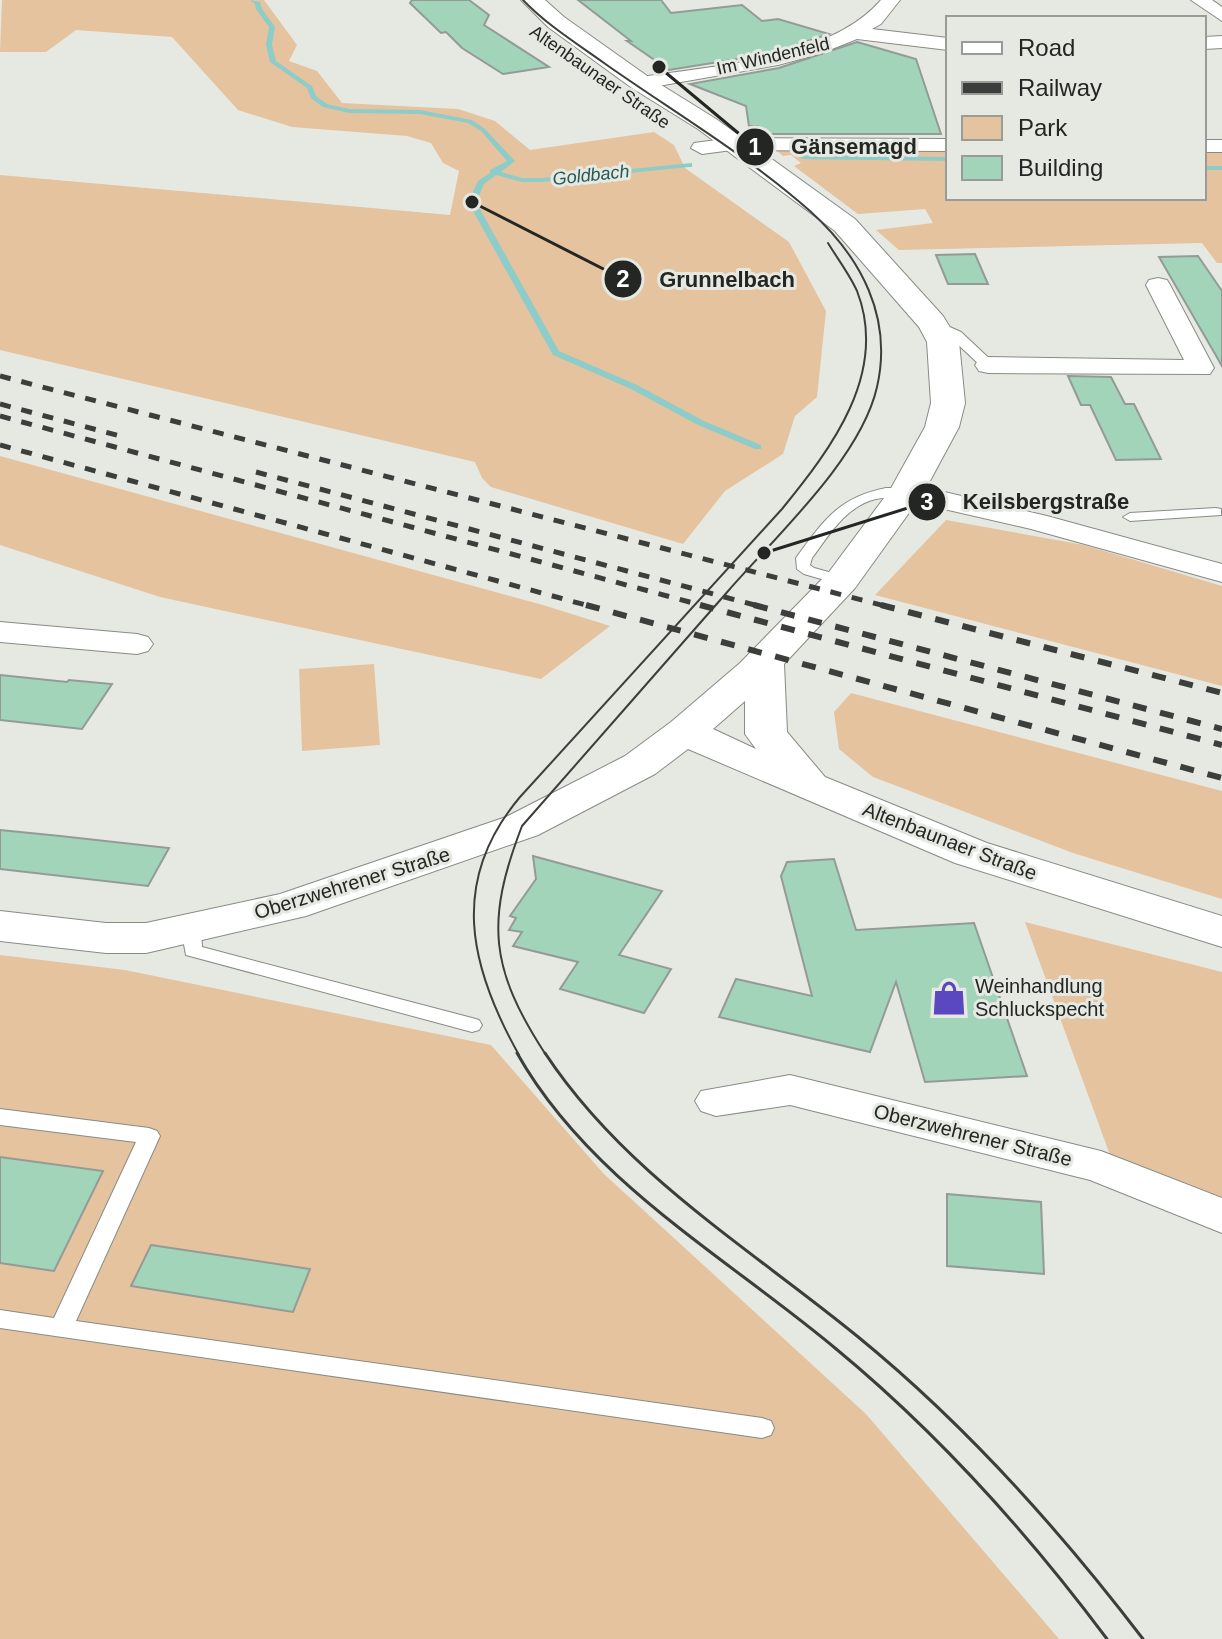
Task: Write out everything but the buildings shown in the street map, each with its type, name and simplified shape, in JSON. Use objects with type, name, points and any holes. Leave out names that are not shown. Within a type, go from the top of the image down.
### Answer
[{"type":"main road","name":"Altenbaunaer Straße","points":[[522,5],[556,22],[845,225],[932,323],[943,342],[948,403],[942,427],[906,492],[842,580],[764,662],[686,731],[640,765]]},
{"type":"main road","name":"Altenbaunaer Straße","points":[[522,5],[528,28],[746,182],[893,279]]},
{"type":"main road","points":[[764,662],[766,734],[809,785]]},
{"type":"main road","name":"Altenbaunaer Straße","points":[[686,731],[722,750],[971,853],[1222,932]]},
{"type":"main road","name":"Oberzwehrener Straße","points":[[0,926],[106,938],[146,938],[290,906],[522,826],[640,765]]},
{"type":"street","name":"Im Windenfeld","points":[[641,83],[815,49],[857,33],[885,11],[891,0]]},
{"type":"street","points":[[1200,0],[1222,15]]},
{"type":"street","points":[[857,33],[946,44]]},
{"type":"street","points":[[702,148],[732,144],[946,145]]},
{"type":"street","name":"Altenbaunaer Straße","points":[[988,365],[1201,368],[1158,285]]},
{"type":"street","points":[[906,492],[1037,522],[1222,573]]},
{"type":"street","points":[[0,632],[137,644]]},
{"type":"street","name":"Oberzwehrener Straße","points":[[716,1101],[790,1090],[1101,1167],[1222,1216]]},
{"type":"lane","name":"Altenbaunaer Straße","points":[[932,323],[956,335],[988,365]]},
{"type":"lane","points":[[1130,517],[1216,512]]},
{"type":"lane","points":[[191,928],[193,951],[472,1025]]},
{"type":"lane","points":[[0,1117],[149,1136],[61,1328]]},
{"type":"lane","points":[[0,1319],[762,1428]]},
{"type":"green space","points":[[2,0],[264,0],[297,45],[289,61],[317,71],[342,103],[458,109],[495,121],[530,150],[654,132],[674,145],[685,168],[789,242],[826,311],[817,397],[795,416],[783,454],[725,491],[683,544],[491,487],[482,478],[475,462],[0,350],[0,175],[450,215],[459,171],[443,163],[431,143],[407,136],[292,127],[238,110],[172,37],[76,30],[46,52],[0,52]]},
{"type":"green space","points":[[775,149],[946,149],[946,200],[1206,200],[1206,150],[1222,150],[1222,263],[1217,263],[1202,243],[899,250],[876,230],[933,223],[925,209],[858,214],[794,166],[801,163],[791,155],[783,156]]},
{"type":"green space","points":[[0,456],[610,626],[541,679],[160,597],[0,545]]},
{"type":"green space","points":[[946,520],[1084,545],[1222,586],[1222,686],[875,595]]},
{"type":"green space","points":[[374,664],[380,745],[302,751],[299,669]]},
{"type":"green space","points":[[851,693],[1222,791],[1222,899],[1073,853],[873,777],[839,749],[834,712]]},
{"type":"green space","points":[[1025,922],[1222,972],[1222,1200],[1110,1155]]},
{"type":"green space","points":[[0,955],[125,970],[491,1045],[604,1174],[866,1414],[1059,1639],[0,1639]]},
{"type":"waterway","points":[[253,0],[272,27],[269,45],[273,62],[310,87],[313,97],[325,106],[349,111],[420,112],[470,121],[483,130],[511,161],[495,173]]},
{"type":"waterway","name":"Goldbach","points":[[803,157],[946,159]]},
{"type":"waterway","name":"Goldbach","points":[[495,173],[522,180],[541,180],[689,165]]},
{"type":"waterway","name":"Goldbach","points":[[1206,168],[1222,168]]},
{"type":"waterway","points":[[495,173],[481,183],[472,202],[556,353],[758,447]]},
{"type":"tram line","points":[[523,0],[562,33],[735,152],[786,191],[828,229],[858,268],[869,290],[880,336],[881,361],[868,414],[836,468],[522,826],[502,890],[499,944],[513,996],[546,1055]]},
{"type":"tram line","points":[[519,1055],[488,989],[479,956],[474,924],[475,892],[483,860],[498,829],[520,797],[782,509],[836,435],[860,380],[866,351],[865,321],[857,291],[828,243]]},
{"type":"tram line","points":[[517,1053],[547,1099],[620,1178],[835,1348],[910,1414],[1013,1522],[1107,1639]]},
{"type":"tram line","points":[[545,1053],[577,1096],[650,1172],[857,1336],[973,1442],[1044,1518],[1143,1639]]},
{"type":"railway","points":[[0,376],[889,607]]},
{"type":"railway","points":[[0,404],[120,436]]},
{"type":"railway","points":[[0,416],[708,607]]},
{"type":"railway","points":[[0,445],[593,607]]},
{"type":"railway","points":[[256,472],[762,607]]},
{"type":"railway","points":[[586,605],[1222,778]]},
{"type":"railway","points":[[700,605],[1222,745]]},
{"type":"railway","points":[[754,605],[1222,729]]},
{"type":"railway","points":[[881,605],[1222,693]]},
{"type":"place","name":"Gänsemagd","points":[[659,67]]},
{"type":"place","name":"Grunnelbach","points":[[472,202]]},
{"type":"place","name":"Keilsbergstraße","points":[[764,553]]},
{"type":"place","name":"Weinhandlung Schluckspecht","points":[[949,998]]}]
